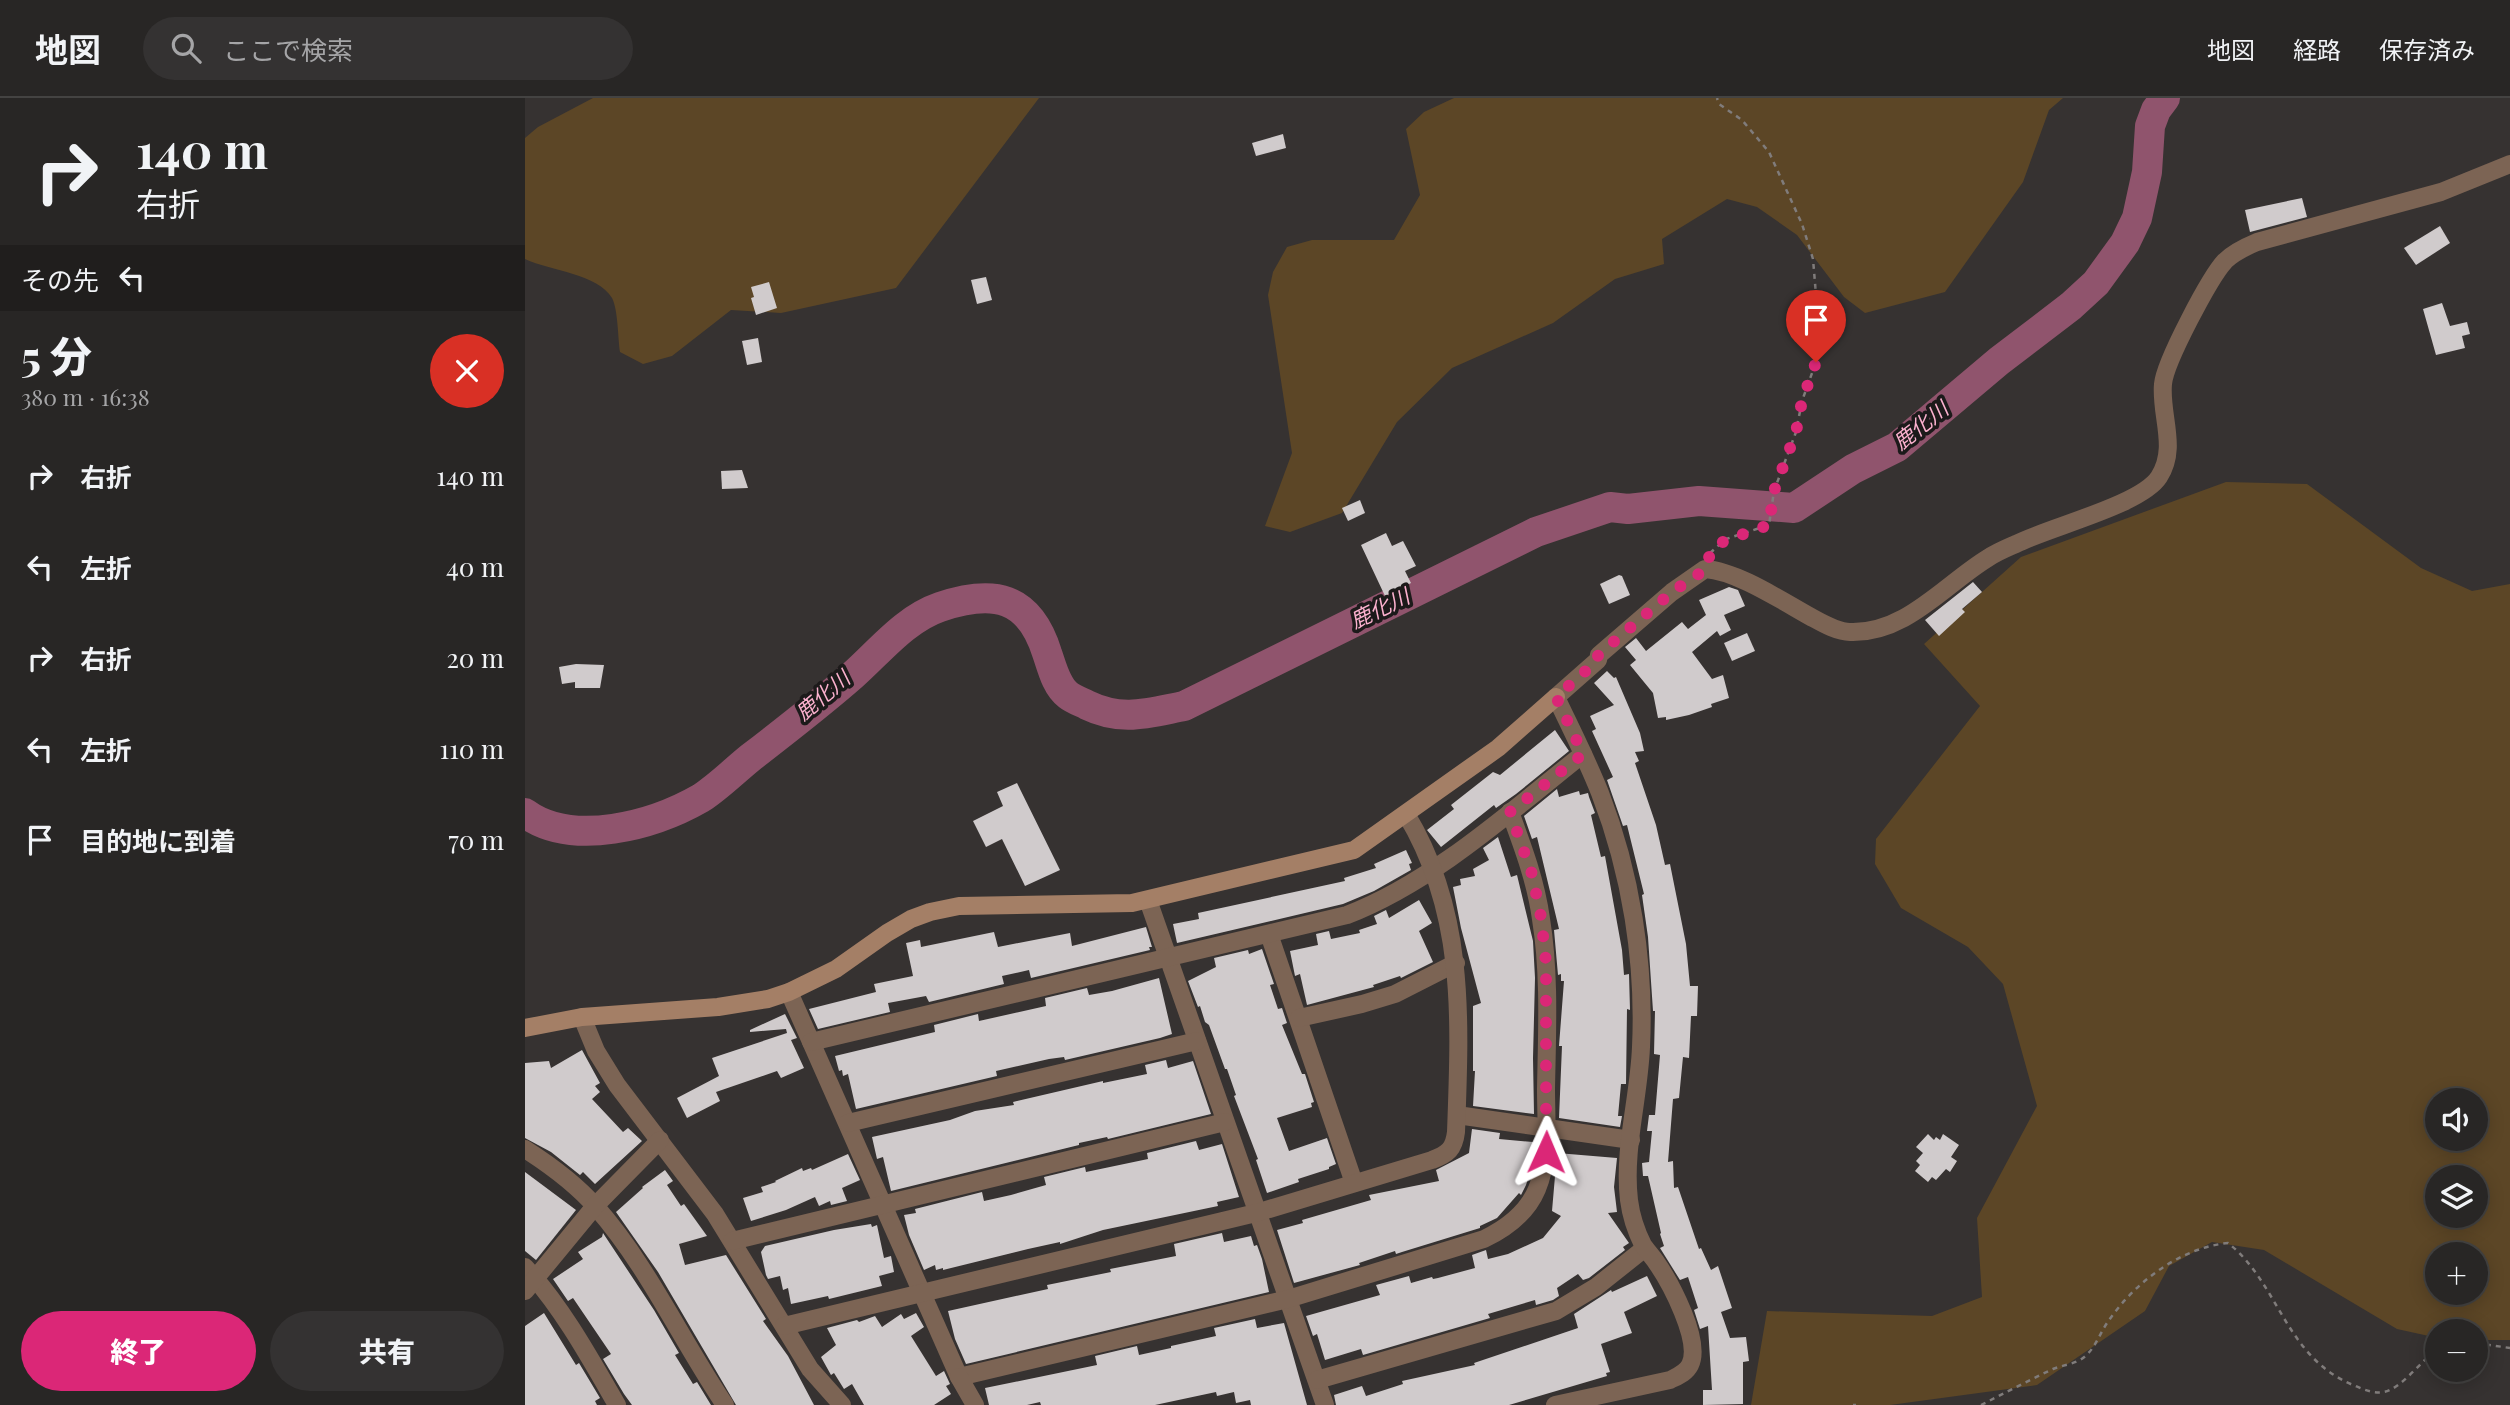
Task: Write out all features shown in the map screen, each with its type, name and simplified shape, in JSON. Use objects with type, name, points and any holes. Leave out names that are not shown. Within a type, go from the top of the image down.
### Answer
[{"type":"street","points":[[525,1028],[582,1017],[731,1005],[789,992],[836,969],[911,919],[930,912],[959,906],[1132,903],[1354,850],[1498,748],[1598,660],[1598,655],[1672,592],[1706,569],[1725,572],[1828,626],[1849,632],[1880,628],[1921,609],[1987,558],[2025,539],[2086,517],[2150,488],[2161,475],[2169,450],[2163,384],[2170,357],[2224,262],[2238,250],[2257,242],[2441,192],[2510,164]]},
{"type":"street","points":[[1555,1405],[1670,1380],[1691,1365],[1693,1351],[1677,1299],[1645,1248],[1634,1223],[1629,1202],[1628,1173],[1641,1048],[1642,996],[1632,909],[1601,794],[1556,697]]},
{"type":"street","points":[[811,1042],[1337,918],[1397,893],[1510,812],[1583,754]]},
{"type":"street","points":[[960,1377],[1288,1299],[1484,1239],[1499,1232],[1523,1212],[1538,1187],[1546,1152],[1545,951],[1532,874],[1510,812]]},
{"type":"street","points":[[784,1326],[1256,1213],[1432,1160],[1449,1152],[1455,1141],[1457,1115],[1456,963],[1434,868],[1406,814]]},
{"type":"street","points":[[1148,900],[1325,1405]]},
{"type":"street","points":[[1269,934],[1354,1183]]},
{"type":"street","points":[[1299,1018],[1395,994],[1456,963]]},
{"type":"street","points":[[789,992],[960,1377],[975,1405]]},
{"type":"street","points":[[582,1017],[596,1051],[617,1085],[683,1169],[732,1241],[810,1369],[842,1405]]},
{"type":"street","points":[[848,1123],[1197,1041]]},
{"type":"street","points":[[1457,1115],[1631,1140]]},
{"type":"street","points":[[732,1241],[1225,1122]]},
{"type":"street","points":[[617,1405],[575,1336],[529,1279],[660,1140]]},
{"type":"street","points":[[525,1149],[549,1165],[595,1206],[653,1287],[725,1405]]},
{"type":"street","points":[[1317,1380],[1556,1311],[1596,1287],[1645,1248]]},
{"type":"path","points":[[1706,569],[1711,550],[1726,540],[1769,525],[1774,491],[1796,432],[1802,401],[1816,362],[1817,307],[1813,259],[1802,224],[1769,152],[1742,120],[1719,104],[1717,98]]},
{"type":"path","points":[[1981,1405],[2055,1368],[2081,1360],[2092,1351],[2105,1326],[2125,1298],[2147,1279],[2207,1245],[2228,1243],[2241,1253],[2293,1333],[2316,1363],[2339,1379],[2368,1392],[2383,1392],[2395,1387],[2425,1358]]},
{"type":"path","points":[[2488,1345],[2510,1348]]},
{"type":"shaded area","points":[[593,98],[1039,98],[896,288],[781,313],[731,310],[672,356],[643,364],[620,352],[615,309],[612,298],[605,290],[585,278],[525,259],[525,138],[538,127]]},
{"type":"shaded area","points":[[1454,98],[2063,98],[2049,110],[2023,182],[1945,292],[1865,313],[1844,297],[1797,235],[1757,207],[1727,199],[1662,239],[1664,264],[1615,279],[1553,323],[1452,368],[1397,422],[1342,513],[1290,532],[1265,526],[1292,453],[1268,295],[1273,272],[1287,247],[1312,240],[1394,240],[1420,195],[1406,129],[1424,112]]},
{"type":"shaded area","points":[[2226,482],[2307,484],[2421,568],[2472,591],[2510,584],[2510,1340],[2488,1340],[2488,1319],[2425,1319],[2425,1335],[2397,1329],[2264,1250],[2212,1242],[2169,1266],[2145,1311],[2037,1385],[1890,1405],[1751,1405],[1767,1311],[1932,1316],[1982,1297],[1977,1218],[2037,1106],[2003,984],[1968,947],[1901,908],[1875,864],[1876,839],[1980,706],[1924,644],[2021,557]]},
{"type":"building","points":[[1283,134],[1286,148],[1256,156],[1252,143]]},
{"type":"building","points":[[2302,198],[2307,217],[2250,232],[2245,210]]},
{"type":"building","points":[[2440,226],[2450,243],[2416,265],[2404,248]]},
{"type":"building","points":[[986,277],[992,300],[977,304],[971,280]]},
{"type":"building","points":[[769,282],[777,308],[756,315],[751,287]]},
{"type":"building","points":[[2442,303],[2450,326],[2467,322],[2470,334],[2462,336],[2465,348],[2436,355],[2423,309]]},
{"type":"building","points":[[758,338],[762,362],[747,365],[742,341]]},
{"type":"building","points":[[742,470],[748,488],[722,489],[721,471]]},
{"type":"building","points":[[1360,500],[1365,513],[1348,521],[1342,508]]},
{"type":"building","points":[[1386,533],[1392,546],[1403,541],[1416,566],[1405,571],[1411,583],[1385,596],[1361,545]]},
{"type":"building","points":[[1622,576],[1630,595],[1609,604],[1600,584]]},
{"type":"building","points":[[1973,582],[1982,592],[1962,609],[1965,612],[1939,636],[1925,620]]},
{"type":"building","points":[[1729,587],[1738,590],[1745,606],[1724,615],[1731,630],[1720,636],[1717,631],[1692,652],[1712,679],[1723,675],[1729,698],[1689,715],[1666,720],[1666,717],[1658,718],[1653,693],[1630,665],[1636,660],[1625,647],[1636,638],[1646,651],[1682,622],[1688,629],[1706,615],[1699,600]]},
{"type":"building","points":[[1747,633],[1755,651],[1732,661],[1724,643]]},
{"type":"building","points":[[576,664],[604,665],[600,688],[575,688],[575,682],[562,684],[559,667]]},
{"type":"building","points":[[1607,671],[1616,677],[1640,733],[1644,751],[1635,752],[1639,761],[1635,763],[1656,825],[1665,865],[1670,864],[1686,944],[1690,986],[1698,986],[1697,1016],[1691,1016],[1689,1058],[1683,1057],[1679,1098],[1673,1099],[1668,1162],[1673,1161],[1674,1188],[1678,1187],[1699,1249],[1701,1248],[1711,1270],[1718,1266],[1732,1308],[1721,1312],[1730,1338],[1746,1337],[1749,1361],[1743,1362],[1743,1404],[1703,1405],[1703,1390],[1712,1390],[1708,1326],[1700,1329],[1694,1310],[1698,1308],[1688,1277],[1680,1280],[1660,1248],[1664,1246],[1648,1176],[1643,1176],[1642,1163],[1649,1162],[1652,1131],[1647,1131],[1649,1115],[1655,1115],[1660,1055],[1654,1054],[1655,1011],[1644,894],[1627,825],[1623,826],[1607,780],[1613,777],[1592,731],[1596,729],[1590,716],[1614,705],[1594,683]]},
{"type":"building","points":[[1555,730],[1569,751],[1516,794],[1496,808],[1494,805],[1441,847],[1427,830],[1454,809],[1451,805],[1493,772],[1500,775]]},
{"type":"building","points":[[1017,783],[1060,870],[1025,886],[1002,839],[986,847],[973,821],[1003,806],[997,792]]},
{"type":"building","points":[[1557,789],[1559,797],[1579,791],[1580,795],[1588,793],[1595,813],[1591,815],[1601,857],[1605,856],[1624,975],[1629,974],[1626,1084],[1621,1084],[1618,1116],[1622,1116],[1620,1127],[1559,1118],[1562,1046],[1559,1046],[1564,981],[1561,981],[1561,974],[1558,975],[1554,930],[1559,929],[1537,837],[1532,839],[1524,816]]},
{"type":"building","points":[[1498,837],[1511,877],[1517,875],[1533,941],[1534,1114],[1473,1106],[1473,1006],[1481,1003],[1453,887],[1461,885],[1460,879],[1475,876],[1473,869],[1489,860],[1483,848]]},
{"type":"building","points":[[1406,850],[1412,863],[1409,864],[1411,870],[1374,891],[1343,904],[1177,943],[1173,924],[1199,919],[1198,913],[1345,881],[1344,878],[1376,868],[1374,864]]},
{"type":"building","points":[[1419,900],[1432,923],[1419,931],[1433,962],[1401,978],[1400,976],[1373,985],[1374,987],[1307,1005],[1300,974],[1295,976],[1290,951],[1318,945],[1316,934],[1329,931],[1331,939],[1360,933],[1359,930],[1377,924],[1374,916],[1386,910],[1389,918]]},
{"type":"building","points":[[1146,927],[1152,947],[1149,947],[1150,950],[1031,978],[1029,970],[1002,976],[1004,984],[929,1002],[926,996],[888,1003],[890,1012],[818,1029],[809,1009],[876,992],[874,984],[913,976],[906,943],[920,940],[921,947],[994,932],[998,947],[1070,933],[1072,946]]},
{"type":"building","points":[[1262,949],[1274,984],[1270,985],[1278,1009],[1282,1008],[1287,1023],[1282,1025],[1302,1074],[1305,1074],[1314,1102],[1311,1103],[1312,1107],[1277,1118],[1289,1151],[1327,1138],[1336,1164],[1298,1179],[1299,1182],[1267,1193],[1227,1069],[1188,981],[1216,967],[1214,958],[1248,950],[1249,954]]},
{"type":"building","points":[[1159,978],[1172,1034],[1160,1038],[1065,1060],[1064,1057],[1049,1059],[996,1071],[997,1076],[856,1109],[848,1074],[843,1076],[842,1070],[839,1071],[835,1056],[935,1032],[934,1025],[978,1014],[979,1021],[1046,1006],[1045,998],[1087,988],[1089,995],[1112,991]]},
{"type":"building","points":[[785,1014],[797,1038],[791,1040],[804,1068],[781,1078],[777,1071],[716,1092],[720,1101],[687,1118],[677,1098],[719,1076],[712,1058],[787,1033],[786,1029],[750,1032]]},
{"type":"building","points":[[582,1050],[600,1083],[595,1086],[600,1092],[592,1099],[623,1132],[628,1128],[642,1141],[595,1184],[583,1172],[580,1175],[551,1152],[525,1138],[525,1063],[549,1061],[551,1068]]},
{"type":"building","points":[[1166,1060],[1168,1068],[1193,1061],[1211,1114],[1108,1139],[1107,1137],[1079,1143],[891,1191],[883,1157],[877,1159],[872,1137],[950,1120],[975,1111],[1014,1105],[1013,1102],[1103,1081],[1147,1074],[1145,1065]]},
{"type":"building","points":[[1472,1129],[1500,1133],[1499,1139],[1533,1142],[1533,1163],[1526,1185],[1521,1195],[1519,1193],[1497,1218],[1480,1228],[1294,1283],[1277,1230],[1371,1200],[1369,1195],[1439,1181],[1436,1170],[1469,1153]]},
{"type":"building","points":[[1928,1134],[1934,1140],[1936,1137],[1940,1140],[1943,1134],[1959,1145],[1951,1157],[1957,1161],[1950,1172],[1946,1169],[1936,1180],[1932,1177],[1928,1182],[1915,1171],[1920,1165],[1916,1161],[1923,1153],[1916,1147]]},
{"type":"building","points":[[1196,1141],[1199,1150],[1222,1144],[1239,1197],[1217,1202],[1218,1206],[1103,1230],[1060,1244],[943,1270],[936,1270],[935,1265],[924,1270],[909,1235],[904,1215],[916,1213],[915,1209],[982,1192],[984,1201],[1011,1195],[1046,1185],[1044,1177],[1085,1167],[1086,1172],[1148,1159],[1147,1153]]},
{"type":"building","points":[[1557,1153],[1617,1158],[1614,1187],[1617,1212],[1608,1213],[1629,1243],[1623,1247],[1625,1250],[1589,1278],[1583,1280],[1578,1274],[1557,1288],[1559,1296],[1553,1300],[1536,1305],[1535,1300],[1488,1314],[1490,1318],[1363,1355],[1361,1349],[1325,1360],[1317,1334],[1313,1336],[1306,1316],[1380,1295],[1376,1285],[1409,1276],[1411,1283],[1475,1268],[1472,1255],[1486,1250],[1488,1259],[1508,1254],[1543,1238],[1561,1216],[1552,1211]]},
{"type":"building","points":[[848,1154],[860,1180],[842,1188],[847,1201],[831,1205],[830,1201],[819,1206],[815,1197],[751,1221],[743,1198],[763,1192],[761,1187],[802,1168],[803,1171],[812,1170]]},
{"type":"building","points":[[665,1170],[673,1181],[667,1185],[707,1236],[679,1244],[685,1265],[726,1255],[766,1319],[763,1321],[788,1356],[814,1405],[736,1405],[658,1272],[616,1212]]},
{"type":"building","points":[[525,1172],[576,1210],[536,1260],[525,1251]]},
{"type":"building","points":[[871,1224],[872,1227],[877,1225],[884,1258],[891,1256],[894,1272],[879,1276],[882,1286],[829,1299],[828,1296],[791,1304],[788,1288],[783,1290],[780,1276],[768,1279],[761,1252],[765,1246]]},
{"type":"building","points":[[603,1233],[654,1310],[679,1353],[675,1355],[693,1384],[697,1382],[711,1405],[632,1405],[624,1394],[603,1359],[611,1354],[573,1298],[568,1301],[553,1279],[583,1259],[578,1252],[602,1237]]},
{"type":"building","points":[[1222,1233],[1224,1242],[1251,1236],[1262,1259],[1269,1292],[966,1364],[955,1339],[948,1311],[1048,1289],[1047,1285],[1111,1272],[1110,1269],[1176,1256],[1174,1244]]},
{"type":"building","points":[[1647,1276],[1657,1296],[1624,1312],[1632,1333],[1601,1344],[1610,1372],[1606,1373],[1607,1376],[1509,1405],[1336,1405],[1334,1395],[1362,1386],[1366,1396],[1403,1384],[1402,1381],[1475,1365],[1474,1363],[1578,1328],[1574,1314],[1611,1290],[1612,1292]]},
{"type":"building","points":[[544,1313],[600,1398],[595,1401],[597,1405],[525,1405],[525,1326]]},
{"type":"building","points":[[916,1313],[924,1327],[911,1336],[936,1376],[944,1371],[950,1384],[946,1386],[951,1394],[934,1405],[864,1405],[852,1384],[844,1389],[834,1373],[831,1375],[821,1357],[836,1345],[827,1328],[875,1316],[882,1327],[901,1314],[904,1319]]},
{"type":"building","points":[[1255,1319],[1257,1328],[1284,1323],[1307,1405],[1251,1405],[1250,1400],[1236,1403],[1234,1392],[1217,1396],[1216,1392],[1155,1405],[1041,1405],[1040,1402],[1027,1405],[989,1405],[985,1388],[1097,1365],[1095,1356],[1137,1346],[1139,1355],[1171,1348],[1216,1336],[1214,1328]]},
{"type":"waterway","name":"鹿化川","points":[[525,813],[544,824],[589,831],[637,824],[682,808],[714,789],[815,707],[904,627],[927,612],[959,601],[993,599],[1007,602],[1019,609],[1030,619],[1039,634],[1055,676],[1064,691],[1072,698],[1100,710],[1135,715],[1184,706],[1536,532],[1610,507],[1628,509],[1699,501],[1794,508],[1853,469],[1897,447],[2096,283],[2125,243],[2137,218],[2147,172],[2150,126],[2156,110],[2165,98]]},
{"type":"route","points":[[1546,1152],[1546,962],[1541,917],[1532,874],[1510,812],[1583,754],[1556,697],[1598,660],[1598,655],[1672,592],[1706,569],[1711,550],[1726,540],[1769,525],[1774,491],[1796,432],[1802,401],[1816,362]]}]
